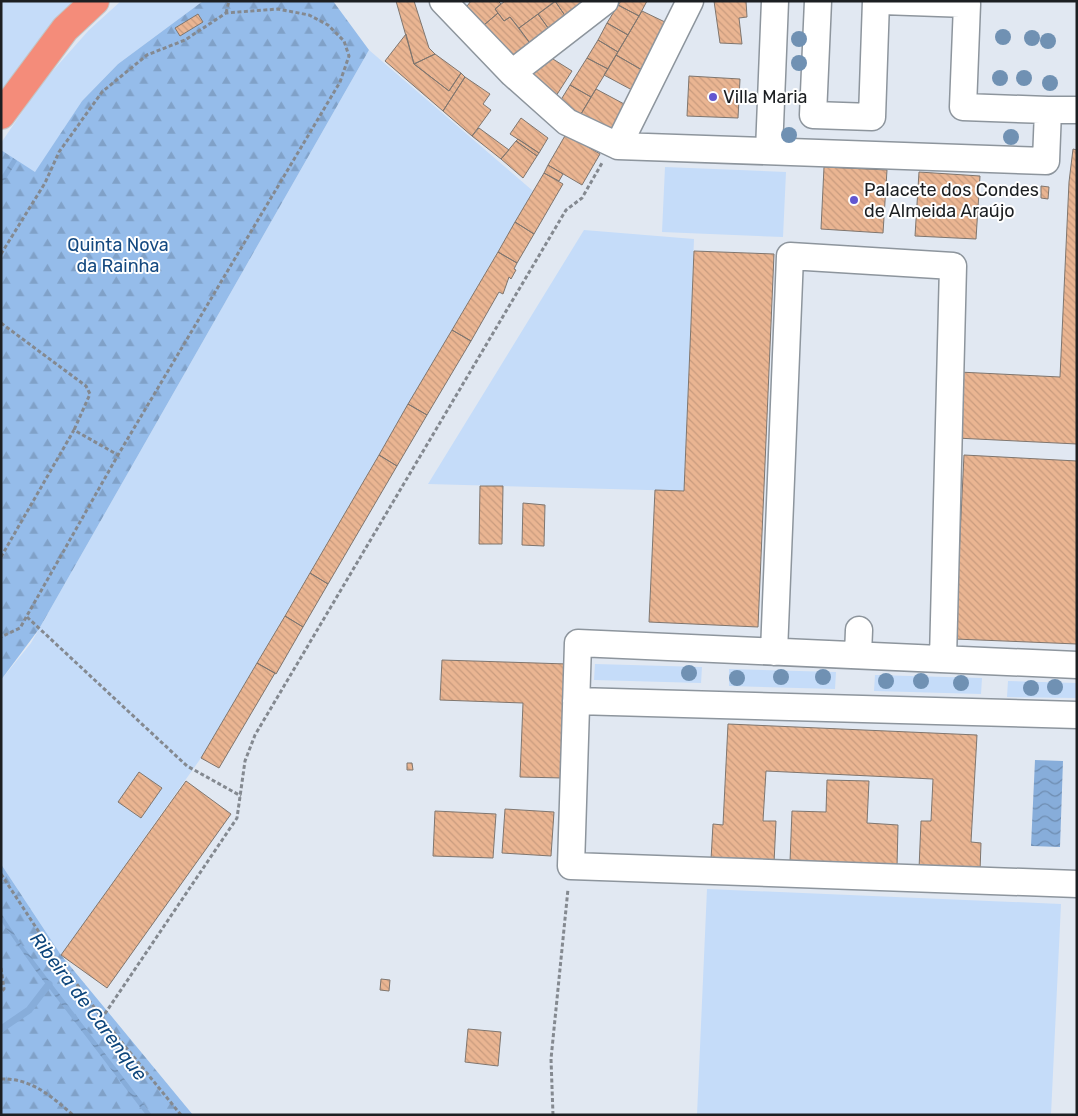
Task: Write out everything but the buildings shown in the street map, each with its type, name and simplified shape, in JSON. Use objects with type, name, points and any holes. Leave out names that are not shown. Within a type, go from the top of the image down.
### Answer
[{"type":"highway","points":[[1,115],[66,29],[95,1]]},
{"type":"street","points":[[512,73],[605,1]]},
{"type":"street","points":[[612,152],[690,1]]},
{"type":"street","points":[[769,151],[775,1]]},
{"type":"street","points":[[818,1],[813,115],[872,117],[876,1]]},
{"type":"street","points":[[882,1],[967,4],[963,107],[1077,110]]},
{"type":"street","points":[[450,3],[512,73],[567,122],[612,152],[769,151],[1046,161],[1048,110]]},
{"type":"street","points":[[774,652],[790,256],[953,266],[943,659]]},
{"type":"street","points":[[858,656],[859,630]]},
{"type":"street","points":[[1077,666],[578,643],[571,866],[1077,884]]},
{"type":"street","points":[[576,701],[1077,715]]},
{"type":"path","points":[[226,13],[229,1]]},
{"type":"path","points":[[1,254],[45,183],[60,152],[102,92],[147,55],[185,40],[226,13],[278,9],[309,15],[328,25],[344,41],[348,56],[340,82],[265,212],[118,455],[20,628],[1,637]]},
{"type":"path","points":[[102,1018],[237,818],[245,761],[255,735],[566,210],[582,198],[612,152]]},
{"type":"path","points":[[1,323],[86,386],[90,394],[74,430],[1,557]]},
{"type":"path","points":[[74,430],[118,455]]},
{"type":"path","points":[[26,617],[187,766],[241,796]]},
{"type":"path","points":[[553,1115],[551,1059],[571,866]]},
{"type":"path","points":[[1,874],[59,965],[62,964],[102,1018],[181,1115]]},
{"type":"path","points":[[1,968],[4,989],[1,992]]},
{"type":"path","points":[[1,1079],[14,1078],[37,1086],[73,1115]]},
{"type":"shaded area","points":[[1,1],[77,1],[53,22],[1,93]]},
{"type":"shaded area","points":[[121,1],[203,1],[118,64],[82,101],[35,173],[1,150],[1,143],[41,84],[89,30]]},
{"type":"shaded area","points":[[369,50],[533,191],[201,758],[61,955],[1,864],[1,680],[31,643]]},
{"type":"shaded area","points":[[665,167],[786,172],[783,237],[662,232]]},
{"type":"shaded area","points":[[584,230],[694,239],[684,491],[428,484]]},
{"type":"shaded area","points":[[595,664],[702,667],[701,683],[594,680]]},
{"type":"shaded area","points":[[729,669],[836,672],[835,689],[729,686]]},
{"type":"shaded area","points":[[875,675],[982,678],[981,694],[874,691]]},
{"type":"shaded area","points":[[1008,681],[1077,683],[1077,698],[1007,697]]},
{"type":"shaded area","points":[[707,889],[1061,904],[1051,1115],[697,1115]]},
{"type":"green space","name":"Quinta Nova da Rainha","points":[[203,1],[333,1],[369,50],[39,629],[1,680],[1,150],[35,172],[82,101],[118,64]]},
{"type":"green space","points":[[1,864],[61,955],[193,1115],[1,1115]]},
{"type":"water","points":[[13,158],[17,161],[1,187],[1,177]]},
{"type":"water","points":[[1035,760],[1063,761],[1060,847],[1031,846]]},
{"type":"water","points":[[1,913],[19,941],[152,1115],[146,1115],[35,970],[1,921]]},
{"type":"waterway","name":"Ribeira de Carenque","points":[[1,1029],[29,1010],[49,984]]},
{"type":"place","name":"Villa Maria","points":[[713,97]]},
{"type":"place","name":"Palacete dos Condes de Almeida Araújo","points":[[854,200]]}]
